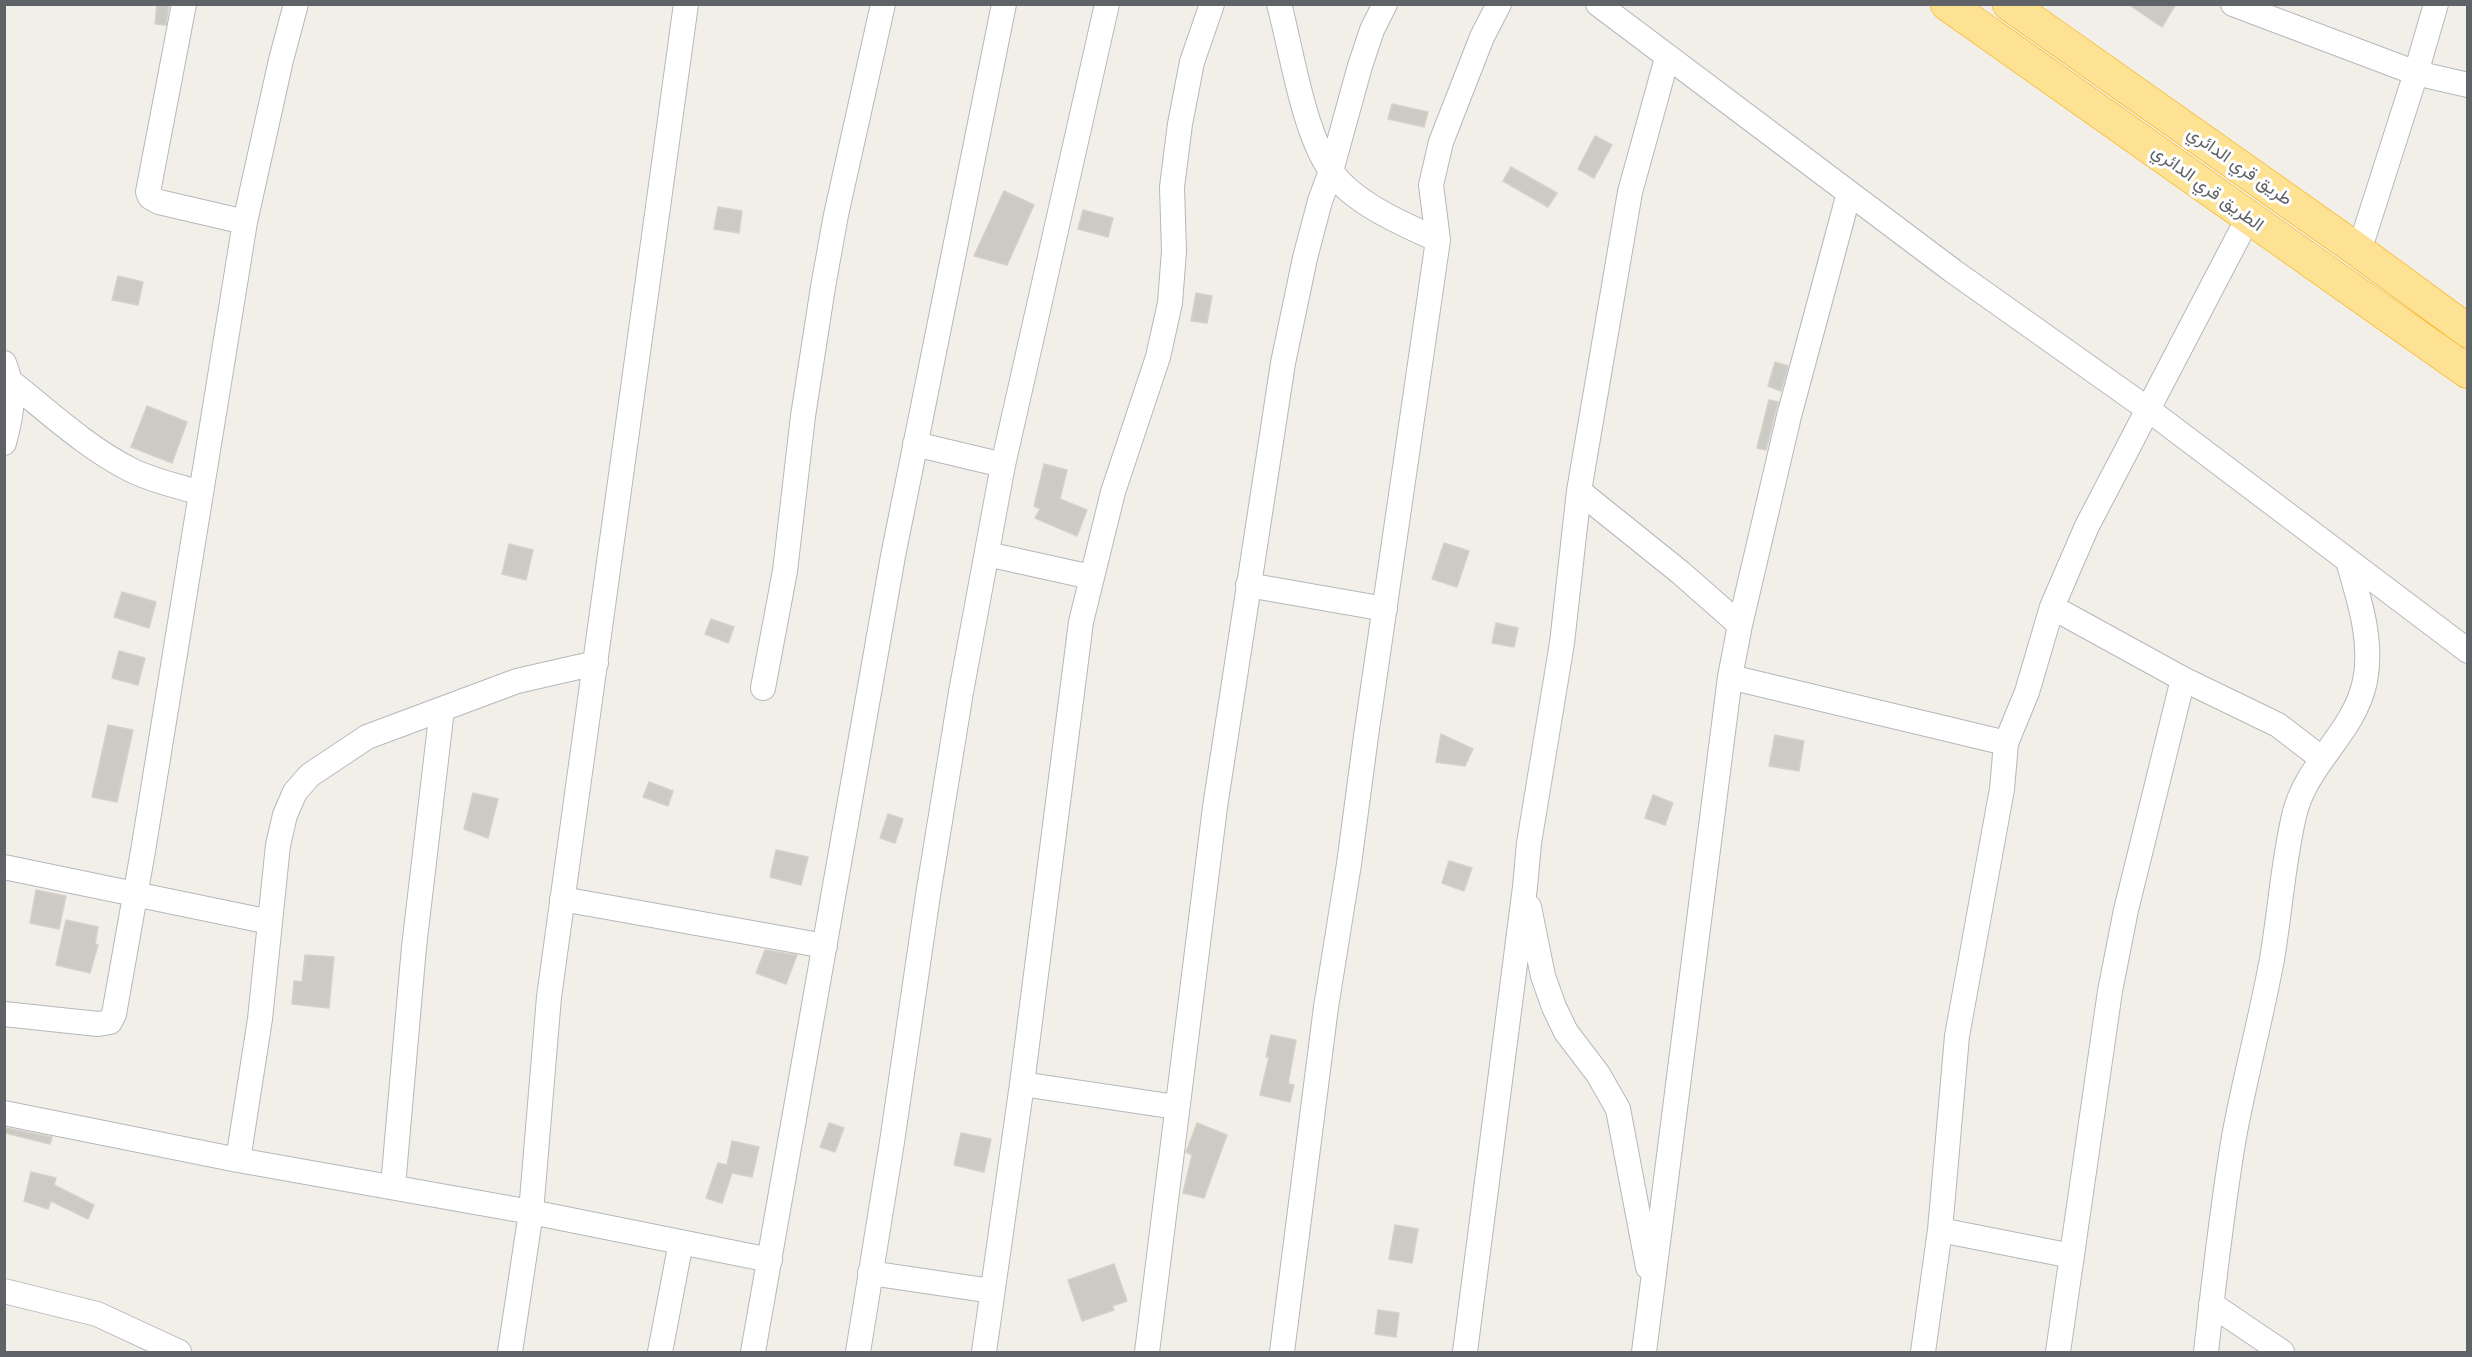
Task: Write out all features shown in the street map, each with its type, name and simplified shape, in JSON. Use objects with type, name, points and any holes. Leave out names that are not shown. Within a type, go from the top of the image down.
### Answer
[{"type":"highway","name":"الطريق قري الدائري","points":[[1947,4],[2248,219],[2468,372]]},
{"type":"highway","name":"طريق قري الدائري","points":[[2009,4],[2359,251],[2468,331]]},
{"type":"street","points":[[184,4],[148,192],[150,197],[159,202],[245,222]]},
{"type":"street","points":[[4,1014],[98,1024],[110,1022],[114,1014],[245,222],[281,60],[296,4]]},
{"type":"street","points":[[510,1353],[531,1212],[549,997],[686,4]]},
{"type":"street","points":[[763,688],[784,571],[802,416],[821,297],[836,215],[883,4]]},
{"type":"street","points":[[753,1353],[864,715],[915,444],[1004,4]]},
{"type":"street","points":[[858,1353],[892,1142],[928,894],[1003,465],[1107,4]]},
{"type":"street","points":[[984,1353],[1061,788],[1072,684],[1091,578],[1113,492],[1158,357],[1170,303],[1174,251],[1172,187],[1180,124],[1192,62],[1212,4]]},
{"type":"street","points":[[1279,4],[1314,136],[1331,171],[1353,193],[1379,212],[1438,240]]},
{"type":"street","points":[[1147,1353],[1215,807],[1248,585],[1293,313],[1320,201],[1331,171],[1360,66],[1372,30],[1384,4]]},
{"type":"street","points":[[1282,1353],[1324,1019],[1349,864],[1438,240],[1431,185],[1441,142],[1482,38],[1499,4]]},
{"type":"street","points":[[1598,4],[1953,271],[2149,410],[2468,651]]},
{"type":"street","points":[[2233,4],[2281,12],[2416,73],[2468,85]]},
{"type":"street","points":[[2359,251],[2436,4]]},
{"type":"street","points":[[1465,1353],[1525,887],[1530,832],[1562,642],[1579,492],[1630,192],[1667,58]]},
{"type":"street","points":[[1644,1353],[1730,677],[1789,416],[1849,194]]},
{"type":"street","points":[[1923,1353],[1940,1230],[1958,1036],[2002,789],[2006,743],[2027,692],[2036,655],[2052,607],[2087,526],[2248,219]]},
{"type":"street","points":[[8,373],[81,440],[106,456],[155,480],[201,493]]},
{"type":"street","points":[[4,443],[12,404],[8,373]]},
{"type":"street","points":[[915,444],[1003,465]]},
{"type":"street","points":[[1579,492],[1681,573],[1740,625]]},
{"type":"street","points":[[987,554],[1091,578]]},
{"type":"street","points":[[2206,1353],[2234,1137],[2272,960],[2294,814],[2304,785],[2321,758],[2350,721],[2365,680],[2364,624],[2348,561]]},
{"type":"street","points":[[1248,585],[1384,609]]},
{"type":"street","points":[[2052,607],[2183,679],[2278,725],[2321,758]]},
{"type":"street","points":[[238,1160],[260,1019],[279,845],[285,815],[295,792],[310,775],[367,737],[517,681],[596,663]]},
{"type":"street","points":[[1730,677],[2006,743]]},
{"type":"street","points":[[2058,1353],[2097,1070],[2112,980],[2126,910],[2183,679]]},
{"type":"street","points":[[393,1186],[414,948],[442,709]]},
{"type":"street","points":[[4,867],[270,922]]},
{"type":"street","points":[[1525,887],[1543,976],[1554,1007],[1566,1032],[1598,1074],[1618,1109],[1652,1289]]},
{"type":"street","points":[[562,899],[825,946]]},
{"type":"street","points":[[1022,1084],[1176,1107]]},
{"type":"street","points":[[4,1113],[238,1160],[531,1212],[770,1260]]},
{"type":"street","points":[[1940,1230],[2072,1256]]},
{"type":"street","points":[[660,1353],[681,1242]]},
{"type":"street","points":[[870,1273],[992,1291]]},
{"type":"street","points":[[4,1291],[97,1314],[157,1347],[179,1353]]},
{"type":"street","points":[[2211,1304],[2282,1353]]},
{"type":"building","points":[[157,4],[169,4],[166,25],[155,24]]},
{"type":"building","points":[[2128,4],[2176,4],[2162,27]]},
{"type":"building","points":[[1392,104],[1428,112],[1424,127],[1388,119]]},
{"type":"building","points":[[1595,136],[1612,145],[1594,178],[1578,169]]},
{"type":"building","points":[[1511,167],[1557,193],[1548,207],[1503,181]]},
{"type":"building","points":[[1004,191],[1034,205],[1007,265],[974,256]]},
{"type":"building","points":[[718,207],[742,211],[739,233],[714,229]]},
{"type":"building","points":[[1083,210],[1113,218],[1108,237],[1078,229]]},
{"type":"building","points":[[118,276],[143,282],[138,305],[112,300]]},
{"type":"building","points":[[1196,293],[1212,296],[1207,323],[1191,321]]},
{"type":"building","points":[[1775,362],[1788,366],[1781,391],[1768,386]]},
{"type":"building","points":[[1769,400],[1778,402],[1766,450],[1757,448]]},
{"type":"building","points":[[147,406],[187,422],[172,463],[131,447]]},
{"type":"building","points":[[1044,464],[1067,470],[1060,499],[1087,510],[1077,536],[1035,518],[1040,509],[1034,506]]},
{"type":"building","points":[[1444,543],[1469,551],[1457,587],[1432,579]]},
{"type":"building","points":[[509,544],[533,550],[526,580],[502,574]]},
{"type":"building","points":[[122,592],[156,602],[149,628],[114,617]]},
{"type":"building","points":[[711,619],[734,627],[728,643],[705,634]]},
{"type":"building","points":[[1496,623],[1518,628],[1514,647],[1492,643]]},
{"type":"building","points":[[119,651],[145,658],[138,685],[112,678]]},
{"type":"building","points":[[108,725],[133,730],[117,802],[92,797]]},
{"type":"building","points":[[1441,734],[1473,749],[1465,766],[1436,762]]},
{"type":"building","points":[[1775,735],[1804,741],[1799,771],[1769,766]]},
{"type":"building","points":[[649,782],[673,791],[668,806],[643,797]]},
{"type":"building","points":[[473,793],[498,799],[488,838],[464,829]]},
{"type":"building","points":[[1653,795],[1673,803],[1665,825],[1645,818]]},
{"type":"building","points":[[888,814],[903,819],[895,843],[880,838]]},
{"type":"building","points":[[776,850],[808,857],[801,885],[770,877]]},
{"type":"building","points":[[1449,861],[1472,868],[1464,891],[1442,883]]},
{"type":"building","points":[[36,890],[66,896],[59,929],[30,923]]},
{"type":"building","points":[[66,920],[98,927],[95,944],[98,945],[90,973],[56,965]]},
{"type":"building","points":[[765,950],[797,955],[786,984],[756,973]]},
{"type":"building","points":[[305,955],[334,957],[329,1008],[292,1004],[294,981],[302,982]]},
{"type":"building","points":[[1271,1035],[1296,1040],[1288,1084],[1294,1085],[1290,1102],[1260,1095],[1269,1057],[1266,1057]]},
{"type":"building","points":[[829,1123],[844,1128],[835,1152],[820,1147]]},
{"type":"building","points":[[1197,1123],[1227,1135],[1204,1198],[1183,1193],[1192,1155],[1186,1152]]},
{"type":"building","points":[[6,1128],[52,1137],[50,1144],[5,1133]]},
{"type":"building","points":[[961,1133],[991,1139],[984,1172],[954,1165]]},
{"type":"building","points":[[732,1141],[759,1147],[752,1177],[732,1173],[722,1203],[706,1198],[718,1163],[727,1165]]},
{"type":"building","points":[[31,1172],[56,1178],[54,1185],[94,1205],[88,1219],[51,1201],[48,1209],[24,1201]]},
{"type":"building","points":[[1395,1225],[1418,1229],[1412,1263],[1389,1259]]},
{"type":"building","points":[[1114,1264],[1127,1301],[1112,1306],[1114,1310],[1082,1321],[1068,1280]]},
{"type":"building","points":[[1378,1310],[1399,1313],[1396,1337],[1375,1334]]}]
